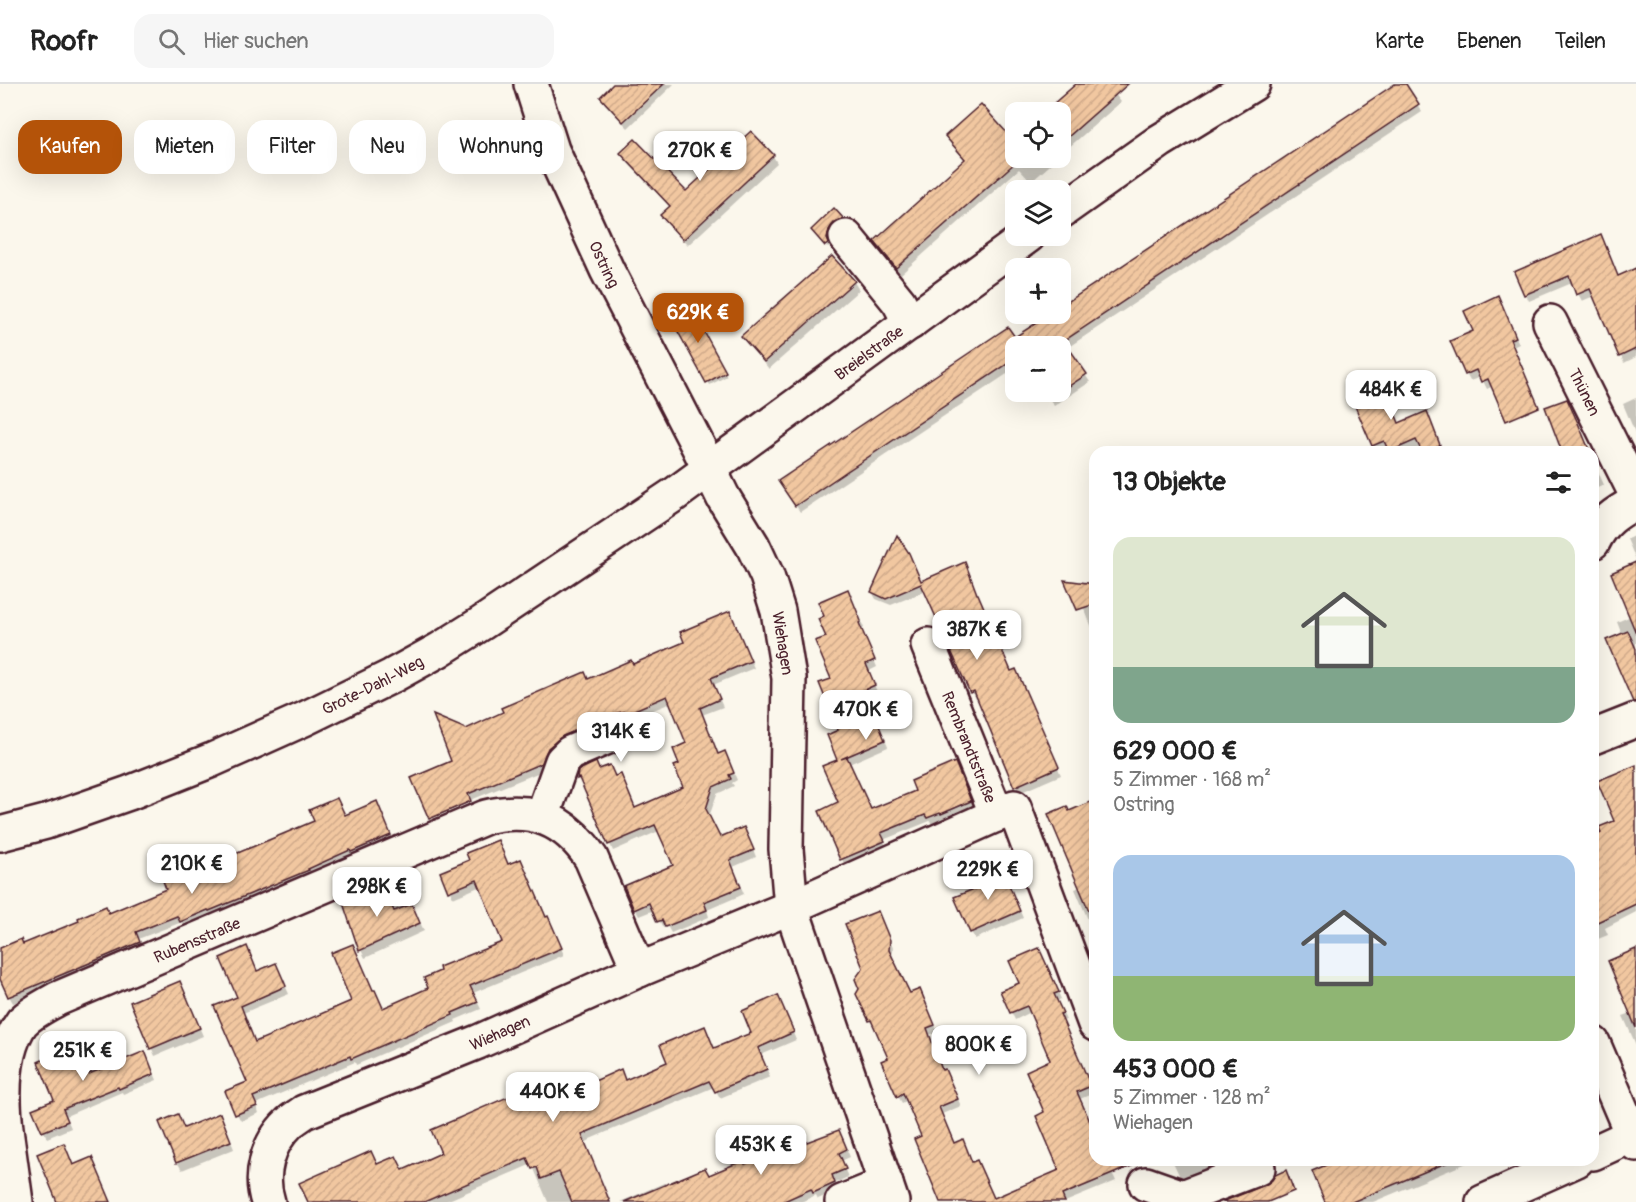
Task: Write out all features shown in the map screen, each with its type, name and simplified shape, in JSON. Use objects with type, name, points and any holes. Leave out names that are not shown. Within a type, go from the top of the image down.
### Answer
[{"type":"street","name":"Ostring","points":[[531,84],[552,150],[607,270],[710,469]]},
{"type":"street","points":[[1071,204],[1160,141],[1253,84]]},
{"type":"street","points":[[846,237],[899,302],[910,323]]},
{"type":"street","name":"Breielstraße","points":[[710,469],[1014,246]]},
{"type":"street","name":"Thünen","points":[[1550,322],[1636,494]]},
{"type":"street","name":"Grote-Dahl-Weg","points":[[0,834],[46,822],[98,804],[212,760],[392,676],[491,617],[675,495],[710,469]]},
{"type":"street","name":"Wiehagen","points":[[710,469],[723,497],[753,546],[767,576],[778,611],[789,678],[786,849],[791,907],[889,1193],[842,1202]]},
{"type":"street","points":[[1599,532],[1605,522],[1636,502]]},
{"type":"street","name":"Rembrandtstraße","points":[[928,645],[998,815]]},
{"type":"street","points":[[1599,735],[1636,720]]},
{"type":"street","points":[[542,817],[562,761],[570,753],[624,730]]},
{"type":"street","name":"Rembrandtstraße","points":[[791,907],[1014,807],[1089,1008]]},
{"type":"street","name":"Rubensstraße","points":[[16,1202],[0,1075],[12,1035],[34,1011],[57,999],[486,817],[528,813],[557,824],[582,844],[591,858],[639,970]]},
{"type":"street","name":"Wiehagen","points":[[268,1202],[263,1185],[268,1155],[276,1138],[288,1124],[304,1112],[478,1041],[639,970],[791,907]]},
{"type":"street","points":[[1599,1057],[1634,1139],[1599,1150]]},
{"type":"street","points":[[1483,1202],[1564,1166]]},
{"type":"street","points":[[1141,1182],[1183,1197],[1258,1168]]},
{"type":"building","points":[[613,84],[664,84],[623,122],[600,97]]},
{"type":"building","points":[[1076,84],[1128,84],[1071,134],[1071,102],[1055,102]]},
{"type":"building","points":[[1395,84],[1406,84],[1419,104],[1071,336],[1017,336],[1035,324],[1071,324],[1071,300]]},
{"type":"building","points":[[981,104],[1005,131],[1005,168],[1009,168],[896,268],[874,241],[965,159],[945,136]]},
{"type":"building","points":[[751,131],[774,155],[683,240],[660,215],[670,206],[620,153],[635,139],[686,191]]},
{"type":"building","points":[[834,208],[844,219],[835,222],[829,230],[827,239],[829,243],[825,246],[811,230]]},
{"type":"building","points":[[1601,234],[1618,276],[1636,268],[1636,349],[1619,357],[1590,289],[1576,295],[1569,276],[1524,295],[1514,272]]},
{"type":"building","points":[[832,256],[855,281],[764,362],[741,336]]},
{"type":"building","points":[[1498,295],[1516,337],[1510,339],[1539,407],[1506,421],[1488,379],[1481,382],[1476,370],[1465,375],[1450,341],[1473,331],[1464,311]]},
{"type":"building","points":[[690,306],[726,372],[706,383],[670,317]]},
{"type":"building","points":[[1008,327],[1014,336],[1005,336],[1005,365],[795,506],[778,481]]},
{"type":"building","points":[[1071,351],[1087,374],[1071,385]]},
{"type":"building","points":[[1381,379],[1399,423],[1427,411],[1440,445],[1419,446],[1416,440],[1402,446],[1386,446],[1384,441],[1372,446],[1349,392]]},
{"type":"building","points":[[1567,399],[1588,446],[1560,446],[1545,407]]},
{"type":"building","points":[[897,535],[909,553],[921,581],[965,562],[1011,671],[1016,669],[1059,767],[1014,787],[974,691],[970,693],[921,584],[886,599],[871,592]]},
{"type":"building","points":[[1636,562],[1636,633],[1611,573]]},
{"type":"building","points":[[1064,580],[1089,583],[1089,606],[1077,610]]},
{"type":"building","points":[[848,589],[861,621],[859,623],[875,660],[866,664],[875,685],[864,690],[885,740],[841,759],[847,757],[871,809],[915,791],[911,781],[955,762],[971,801],[941,814],[927,818],[925,815],[881,833],[885,841],[840,860],[819,811],[838,802],[822,766],[837,760],[827,735],[838,730],[819,683],[831,679],[815,641],[826,637],[818,619],[824,616],[818,602]]},
{"type":"building","points":[[730,611],[751,661],[711,678],[720,699],[700,708],[718,754],[725,751],[734,773],[729,775],[731,779],[713,787],[706,809],[720,837],[744,827],[754,850],[730,860],[741,887],[704,902],[707,910],[665,927],[662,920],[657,922],[649,903],[634,910],[624,886],[673,865],[655,825],[608,845],[579,778],[577,779],[578,771],[596,762],[599,769],[610,765],[615,776],[621,774],[635,808],[683,787],[674,766],[679,764],[673,749],[686,743],[667,696],[630,712],[617,713],[563,736],[548,748],[542,763],[468,794],[471,801],[429,819],[411,778],[451,761],[433,715],[466,729],[503,712],[501,708],[585,672],[588,679],[631,660],[633,664],[684,642],[680,632]]},
{"type":"building","points":[[1628,631],[1636,649],[1636,702],[1633,702],[1606,640]]},
{"type":"building","points":[[1636,765],[1636,904],[1599,921],[1599,834],[1601,833],[1599,827],[1614,821],[1599,786],[1599,780]]},
{"type":"building","points":[[337,798],[345,815],[377,801],[391,835],[351,852],[350,850],[309,870],[209,911],[180,922],[177,916],[136,932],[140,942],[8,997],[0,979],[0,948],[21,939],[23,944],[79,921],[78,918],[106,906],[109,913],[166,889],[163,881],[186,871],[185,869],[207,860],[209,865],[314,821],[309,810]]},
{"type":"building","points":[[1089,803],[1089,911],[1048,814],[1067,806],[1069,811]]},
{"type":"building","points":[[498,840],[508,864],[521,859],[562,948],[470,986],[478,1002],[452,1013],[453,1015],[351,1059],[350,1056],[253,1097],[257,1106],[235,1115],[225,1091],[247,1082],[214,1006],[237,997],[220,958],[247,946],[257,971],[276,963],[286,986],[241,1006],[255,1042],[351,1001],[331,953],[353,944],[383,1008],[428,988],[424,978],[440,971],[439,967],[502,942],[477,880],[448,892],[440,872],[469,860],[466,853]]},
{"type":"building","points":[[1002,868],[1020,911],[970,933],[954,897],[979,887],[975,879]]},
{"type":"building","points":[[383,885],[394,911],[412,904],[420,923],[359,951],[343,903]]},
{"type":"building","points":[[878,911],[890,940],[889,950],[910,993],[920,989],[935,1025],[927,1028],[942,1070],[945,1069],[958,1099],[939,1107],[954,1143],[963,1139],[972,1162],[977,1160],[994,1198],[1059,1170],[1036,1116],[1044,1112],[1026,1071],[1050,1060],[1027,1006],[1010,1013],[1000,991],[1019,983],[1009,961],[1039,948],[1059,992],[1054,994],[1063,1013],[1060,1014],[1089,1081],[1089,1087],[1077,1092],[1089,1119],[1089,1166],[1132,1166],[1062,1195],[1065,1202],[940,1202],[914,1139],[921,1136],[903,1093],[897,1097],[881,1061],[888,1058],[856,994],[859,989],[855,979],[863,968],[845,924]]},
{"type":"building","points":[[1636,949],[1636,1028],[1608,961]]},
{"type":"building","points":[[180,981],[200,1028],[150,1049],[130,1002]]},
{"type":"building","points":[[778,995],[794,1032],[758,1048],[767,1069],[715,1092],[709,1081],[582,1135],[610,1202],[572,1202],[559,1172],[541,1179],[537,1167],[532,1169],[527,1158],[424,1202],[308,1202],[299,1183],[371,1151],[377,1164],[396,1156],[403,1170],[441,1153],[431,1130],[524,1090],[530,1103],[541,1098],[544,1104],[621,1069],[625,1080],[667,1062],[660,1045],[705,1026],[714,1048],[751,1033],[742,1011]]},
{"type":"building","points":[[77,1045],[89,1074],[145,1051],[154,1074],[63,1109],[68,1121],[42,1132],[32,1109],[54,1100],[38,1062]]},
{"type":"building","points":[[220,1113],[231,1141],[176,1163],[159,1122],[178,1114],[184,1128]]},
{"type":"building","points":[[839,1130],[847,1149],[839,1153],[846,1169],[832,1175],[835,1183],[813,1193],[811,1189],[782,1202],[624,1202],[705,1168],[709,1175],[744,1160],[745,1164],[794,1142],[796,1146]]},
{"type":"building","points":[[64,1143],[73,1165],[92,1157],[111,1202],[57,1202],[37,1154]]},
{"type":"building","points":[[1324,1166],[1439,1166],[1352,1202],[1325,1202],[1312,1171]]},
{"type":"building","points":[[1286,1170],[1294,1191],[1268,1202],[1222,1202],[1265,1185],[1275,1175]]}]
